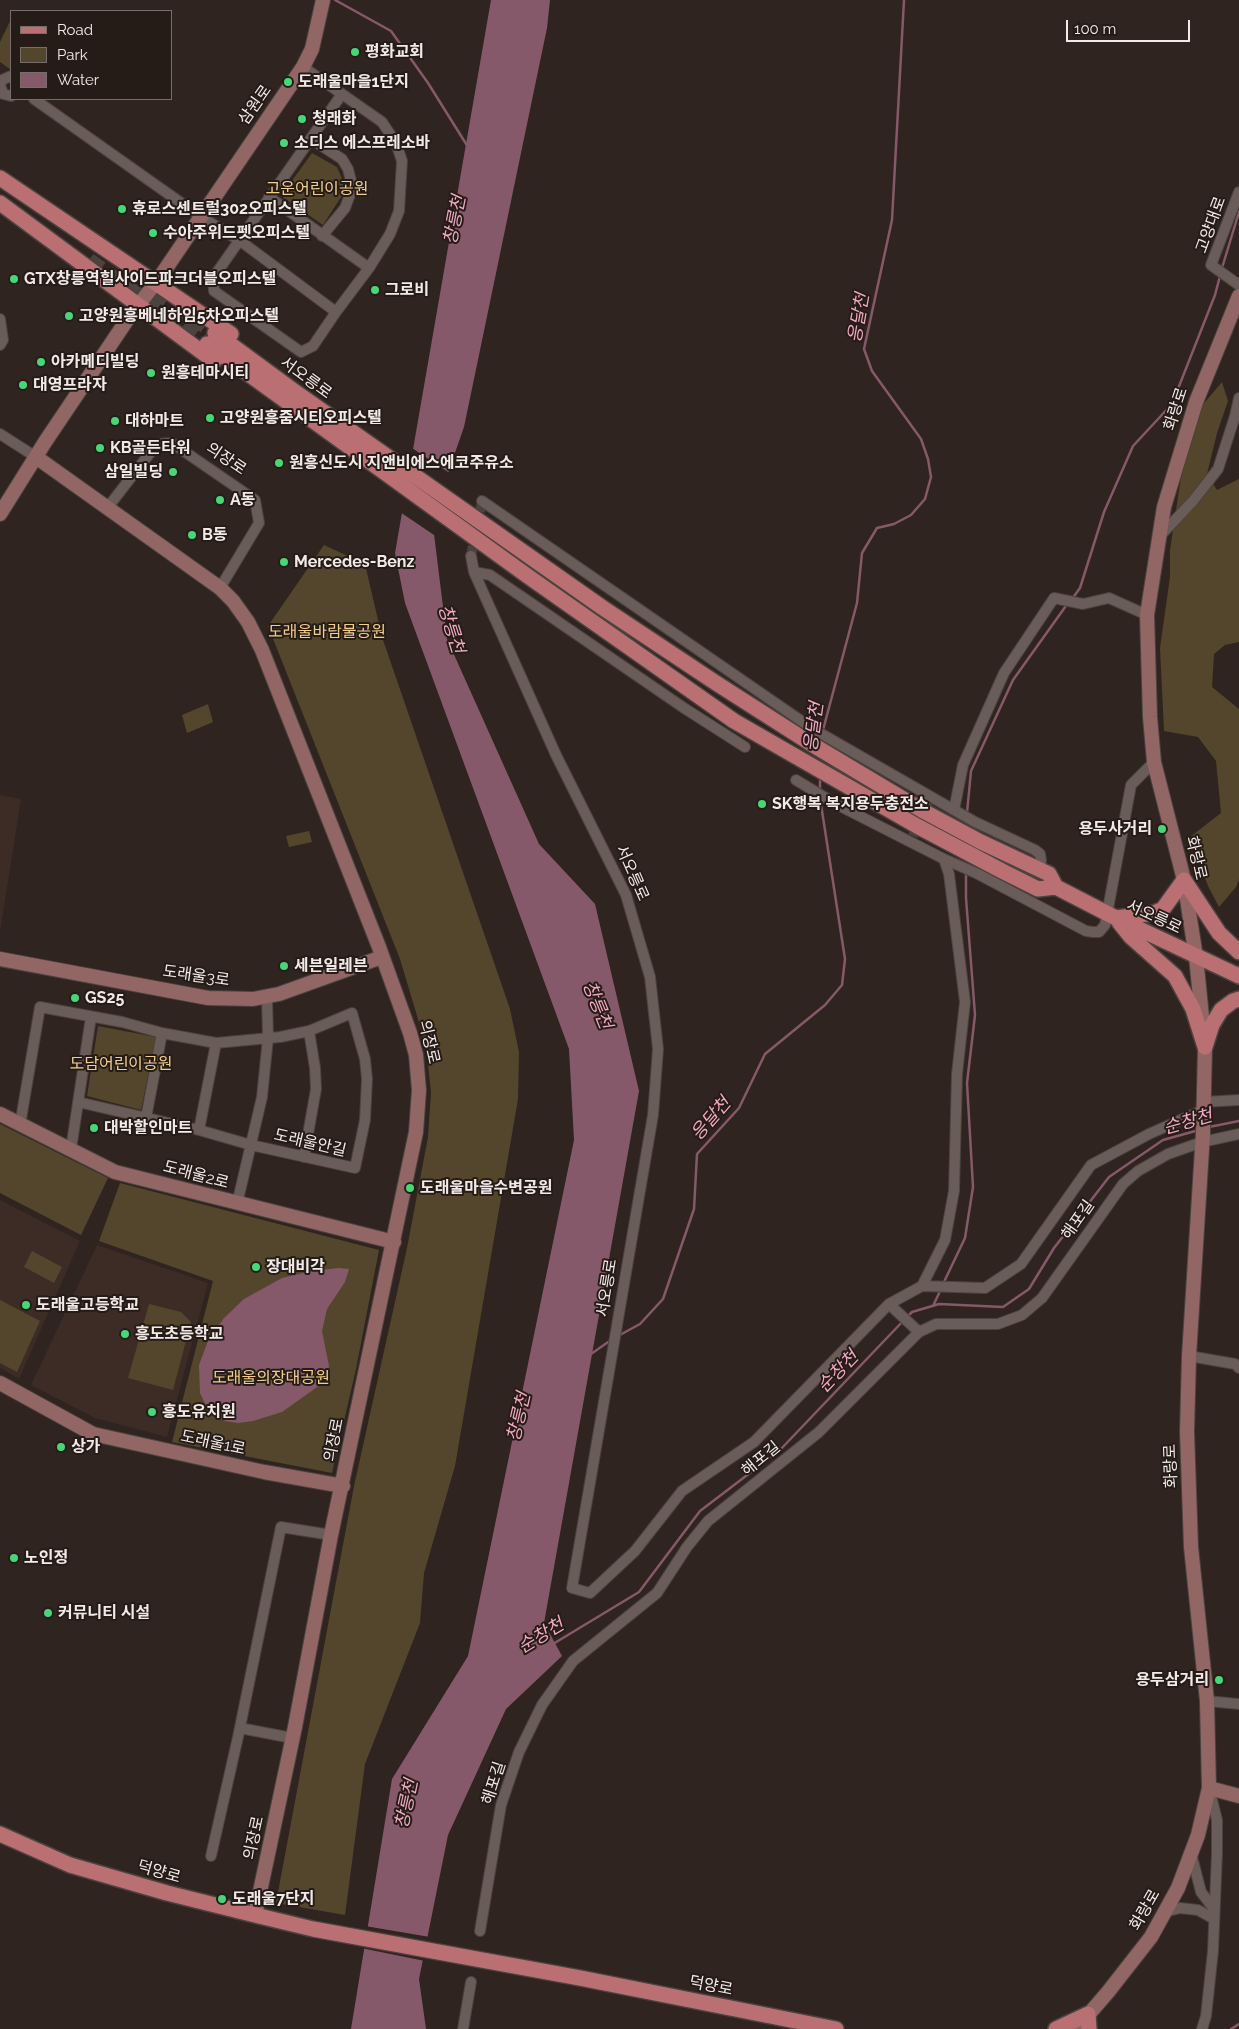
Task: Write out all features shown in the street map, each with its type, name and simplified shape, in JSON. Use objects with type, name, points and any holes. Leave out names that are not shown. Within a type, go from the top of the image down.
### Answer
[{"type":"main road","points":[[0,178],[368,430],[377,449]]},
{"type":"main road","points":[[0,203],[142,300],[305,427],[351,458],[372,465]]},
{"type":"main road","name":"서오릉로","points":[[815,738],[611,613],[377,449],[211,339],[372,465],[734,721],[954,845],[977,849],[1040,870],[1049,874],[1056,887]]},
{"type":"main road","points":[[815,738],[836,759],[960,830],[977,849]]},
{"type":"main road","name":"서오릉로","points":[[977,849],[1038,889],[1056,887],[1196,957],[1239,976]]},
{"type":"main road","points":[[1112,916],[1154,913],[1163,909],[1184,880],[1219,933],[1239,952]]},
{"type":"main road","points":[[1112,916],[1131,937],[1176,976],[1193,1009],[1205,1047]]},
{"type":"main road","points":[[1205,1047],[1212,1025],[1221,1010],[1239,999]]},
{"type":"main road","name":"덕양로","points":[[0,1834],[70,1865],[255,1916],[313,1929],[580,1978],[836,2029]]},
{"type":"main road","points":[[1056,2029],[1088,2022]]},
{"type":"street","name":"삼원로","points":[[0,514],[36,457],[142,300],[303,67],[312,49],[323,3]]},
{"type":"street","points":[[303,67],[342,94],[382,122],[396,143],[402,161],[399,211],[390,234],[369,268],[313,346],[300,352],[214,291],[213,278],[342,94]]},
{"type":"street","points":[[10,76],[2,80],[0,85],[3,94],[10,96]]},
{"type":"street","points":[[35,100],[201,217],[238,240],[336,312]]},
{"type":"street","points":[[311,138],[342,160],[348,169],[350,181],[350,192],[345,208],[322,236]]},
{"type":"street","name":"고양대로","points":[[1239,192],[1211,265],[1239,286]]},
{"type":"street","points":[[269,197],[369,268]]},
{"type":"street","name":"화랑로","points":[[1202,2029],[1206,2016],[1213,1951],[1217,1820],[1209,1788],[1207,1701],[1190,1547],[1187,1432],[1189,1356],[1203,1122],[1205,1047],[1196,957],[1184,880],[1154,762],[1150,717],[1147,615],[1164,507],[1196,402],[1239,296]]},
{"type":"street","points":[[0,319],[3,340],[0,345]]},
{"type":"street","points":[[1159,537],[1193,501],[1218,469],[1239,398]]},
{"type":"street","name":"의장로","points":[[0,434],[108,507],[220,588],[248,622],[262,650],[382,957],[410,1033],[416,1055],[419,1090],[416,1132],[331,1536],[255,1916]]},
{"type":"street","name":"의장로","points":[[108,507],[157,444],[172,443],[255,500],[259,523],[220,588]]},
{"type":"street","points":[[482,501],[815,738],[828,737],[930,799],[1035,850],[1040,854],[1040,870]]},
{"type":"street","name":"서오릉로","points":[[471,556],[474,572],[556,755],[626,896],[650,977],[658,1048],[653,1114],[572,1588],[590,1593],[635,1551],[682,1491],[754,1442],[892,1307],[925,1286]]},
{"type":"street","points":[[474,572],[490,575],[684,708],[745,747]]},
{"type":"street","points":[[956,811],[963,765],[1004,673],[1054,598],[1083,604],[1109,598],[1147,615]]},
{"type":"street","points":[[796,780],[834,803],[912,839],[944,859],[976,873],[1086,931],[1099,932],[1112,916],[1130,785],[1154,762]]},
{"type":"street","points":[[944,859],[949,874],[965,1002],[957,1074],[954,1191],[944,1240],[925,1286],[986,1288],[1021,1264],[1091,1165],[1150,1134],[1203,1122],[1239,1100]]},
{"type":"street","name":"도래울3로","points":[[0,959],[208,998],[245,999],[267,997],[382,957]]},
{"type":"street","name":"도래울안길","points":[[237,1204],[262,1097],[268,1038],[267,997]]},
{"type":"street","name":"도래울안길","points":[[20,1125],[40,1007],[122,1022],[162,1033],[216,1043],[268,1038],[309,1031],[352,1013],[365,1059],[365,1120],[355,1168],[251,1145],[199,1130],[78,1102]]},
{"type":"street","points":[[71,1149],[92,1017]]},
{"type":"street","points":[[304,1157],[316,1089],[315,1068],[309,1031]]},
{"type":"street","points":[[146,1118],[162,1033]]},
{"type":"street","points":[[199,1130],[216,1043]]},
{"type":"street","name":"도래울2로","points":[[0,1114],[114,1172],[394,1242]]},
{"type":"street","points":[[1203,1122],[1239,1134]]},
{"type":"street","name":"해포길","points":[[480,1931],[501,1805],[520,1752],[542,1705],[573,1661],[657,1593],[687,1547],[708,1521],[819,1432],[917,1330],[936,1324],[998,1324],[1022,1315],[1042,1298],[1123,1184],[1158,1159],[1203,1122]]},
{"type":"street","points":[[892,1307],[917,1330]]},
{"type":"street","points":[[1189,1356],[1235,1364],[1239,1368]]},
{"type":"street","name":"도래울1로","points":[[0,1383],[93,1434],[172,1453],[343,1486]]},
{"type":"street","points":[[211,1856],[240,1728],[281,1527],[331,1536]]},
{"type":"street","points":[[1207,1701],[1239,1704]]},
{"type":"street","points":[[240,1728],[292,1738]]},
{"type":"street","points":[[1209,1788],[1239,1796]]},
{"type":"street","name":"화랑로","points":[[1076,2029],[1088,2022],[1151,1937],[1165,1912],[1178,1888],[1198,1835],[1209,1788]]},
{"type":"street","points":[[1191,1853],[1201,1892],[1214,1914]]},
{"type":"street","points":[[1165,1912],[1180,1908],[1214,1914]]},
{"type":"street","points":[[463,2029],[471,1982]]},
{"type":"shaded area","points":[[0,795],[21,799],[0,932]]},
{"type":"shaded area","name":"도래울고등학교","points":[[0,1200],[80,1241],[19,1379],[0,1368]]},
{"type":"shaded area","name":"흥도초등학교","points":[[97,1245],[208,1283],[167,1437],[95,1418],[31,1385]]},
{"type":"green space","points":[[10,21],[10,69],[0,62],[0,42]]},
{"type":"green space","name":"고운어린이공원","points":[[312,153],[337,167],[343,181],[343,194],[323,225],[281,196]]},
{"type":"green space","points":[[1222,382],[1228,401],[1217,433],[1207,474],[1217,490],[1239,479],[1239,642],[1225,645],[1214,654],[1212,687],[1239,709],[1239,879],[1236,887],[1219,907],[1208,886],[1190,837],[1221,813],[1216,761],[1198,737],[1164,731],[1160,648],[1170,577],[1170,550],[1184,457],[1200,408]]},
{"type":"green space","name":"도래울바람물공원","points":[[324,545],[365,564],[382,637],[510,1009],[519,1052],[518,1099],[455,1466],[424,1573],[420,1623],[365,1764],[345,1915],[276,1903],[354,1486],[407,1248],[428,1137],[431,1092],[427,1057],[421,1029],[400,959],[268,626]]},
{"type":"green space","points":[[208,704],[213,722],[187,733],[182,715]]},
{"type":"green space","points":[[309,831],[312,842],[289,847],[286,836]]},
{"type":"green space","name":"도담어린이공원","points":[[98,1026],[156,1037],[141,1110],[87,1096]]},
{"type":"green space","points":[[0,1124],[108,1178],[81,1235],[0,1193]]},
{"type":"green space","name":"도래울의장대공원","points":[[120,1183],[379,1250],[356,1369],[332,1473],[172,1442],[213,1281],[99,1241]]},
{"type":"green space","points":[[32,1251],[62,1267],[54,1283],[24,1267]]},
{"type":"green space","points":[[0,1300],[40,1321],[17,1372],[0,1363]]},
{"type":"green space","points":[[149,1304],[181,1312],[191,1322],[173,1390],[128,1378]]},
{"type":"water","name":"창릉천","points":[[491,0],[550,0],[547,28],[464,427],[449,470],[434,534],[447,639],[539,844],[595,904],[639,1091],[544,1623],[562,1656],[506,1709],[448,1835],[419,1979],[426,2029],[351,2029],[392,1779],[468,1656],[574,1140],[569,1049],[405,603],[395,553]]},
{"type":"water","points":[[339,1268],[349,1269],[345,1282],[327,1309],[322,1331],[329,1366],[326,1377],[320,1385],[282,1412],[253,1421],[238,1423],[225,1421],[209,1412],[200,1393],[199,1365],[208,1341],[224,1318],[244,1299],[282,1278],[312,1271]]},
{"type":"pier","points":[[412,448],[451,474],[437,537],[400,512]]},
{"type":"pier","points":[[365,1926],[430,1937],[425,1961],[361,1948]]},
{"type":"waterway","points":[[335,0],[391,31],[428,83],[468,147]]},
{"type":"waterway","name":"응달천","points":[[823,730],[857,603],[862,553],[877,528],[894,524],[911,515],[925,499],[931,477],[928,459],[921,439],[872,371],[864,349],[892,220],[904,0]]},
{"type":"waterway","points":[[1222,268],[1239,212]]},
{"type":"waterway","points":[[1072,599],[1080,588],[1104,512],[1133,446],[1172,404],[1215,295],[1220,276]]},
{"type":"waterway","points":[[967,813],[971,771],[1013,680],[1068,603]]},
{"type":"waterway","name":"응달천","points":[[820,776],[820,790]]},
{"type":"waterway","name":"응달천","points":[[618,1336],[640,1324],[663,1299],[694,1209],[697,1154],[739,1108],[765,1054],[825,1005],[842,985],[845,959],[820,798]]},
{"type":"waterway","points":[[943,1284],[965,1238],[973,1187],[967,1083],[975,1015],[966,898],[966,871]]},
{"type":"waterway","name":"순창천","points":[[1209,1127],[1239,1121]]},
{"type":"waterway","name":"순창천","points":[[908,1316],[912,1312],[939,1304],[1003,1307],[1029,1289],[1054,1248],[1109,1177],[1163,1140],[1199,1130]]},
{"type":"waterway","points":[[933,1306],[941,1289]]},
{"type":"waterway","name":"순창천","points":[[553,1644],[639,1592],[700,1511],[780,1450],[904,1320]]},
{"type":"waterway","name":"응달천","points":[[591,1354],[611,1340]]},
{"type":"waterway","points":[[1231,2029],[1239,2024]]},
{"type":"tunnel","points":[[89,260],[207,344]]},
{"type":"tunnel","points":[[155,291],[215,333]]},
{"type":"tunnel","points":[[471,556],[482,501]]},
{"type":"tunnel","points":[[913,836],[928,802]]},
{"type":"place","name":"평화교회","points":[[355,52]]},
{"type":"place","name":"도래울마을1단지","points":[[288,82]]},
{"type":"place","name":"청래화","points":[[302,119]]},
{"type":"place","name":"소디스 에스프레소바","points":[[284,143]]},
{"type":"place","name":"휴로스센트럴302오피스텔","points":[[122,209]]},
{"type":"place","name":"수아주위드펫오피스텔","points":[[153,233]]},
{"type":"place","name":"GTX창릉역힐사이드파크더블오피스텔","points":[[14,279]]},
{"type":"place","name":"그로비","points":[[375,290]]},
{"type":"place","name":"고양원흥베네하임5차오피스텔","points":[[69,316]]},
{"type":"place","name":"아카메디빌딩","points":[[41,362]]},
{"type":"place","name":"원흥테마시티","points":[[151,373]]},
{"type":"place","name":"대영프라자","points":[[23,385]]},
{"type":"place","name":"고양원흥줌시티오피스텔","points":[[210,418]]},
{"type":"place","name":"대하마트","points":[[115,421]]},
{"type":"place","name":"KB골든타워","points":[[100,448]]},
{"type":"place","name":"원흥신도시 지앤비에스에코주유소","points":[[279,463]]},
{"type":"place","name":"삼일빌딩","points":[[173,472]]},
{"type":"place","name":"A동","points":[[220,500]]},
{"type":"place","name":"B동","points":[[192,535]]},
{"type":"place","name":"Mercedes-Benz","points":[[284,562]]},
{"type":"place","name":"SK행복 복지용두충전소","points":[[762,804]]},
{"type":"place","name":"용두사거리","points":[[1162,829]]},
{"type":"place","name":"세븐일레븐","points":[[284,966]]},
{"type":"place","name":"GS25","points":[[75,998]]},
{"type":"place","name":"대박할인마트","points":[[94,1128]]},
{"type":"place","name":"도래울마을수변공원","points":[[410,1188]]},
{"type":"place","name":"장대비각","points":[[256,1267]]},
{"type":"place","name":"도래울고등학교","points":[[26,1305]]},
{"type":"place","name":"흥도초등학교","points":[[125,1334]]},
{"type":"place","name":"흥도유치원","points":[[152,1412]]},
{"type":"place","name":"상가","points":[[61,1447]]},
{"type":"place","name":"노인정","points":[[14,1558]]},
{"type":"place","name":"커뮤니티 시설","points":[[48,1613]]},
{"type":"place","name":"용두삼거리","points":[[1219,1680]]},
{"type":"place","name":"도래울7단지","points":[[222,1899]]}]
